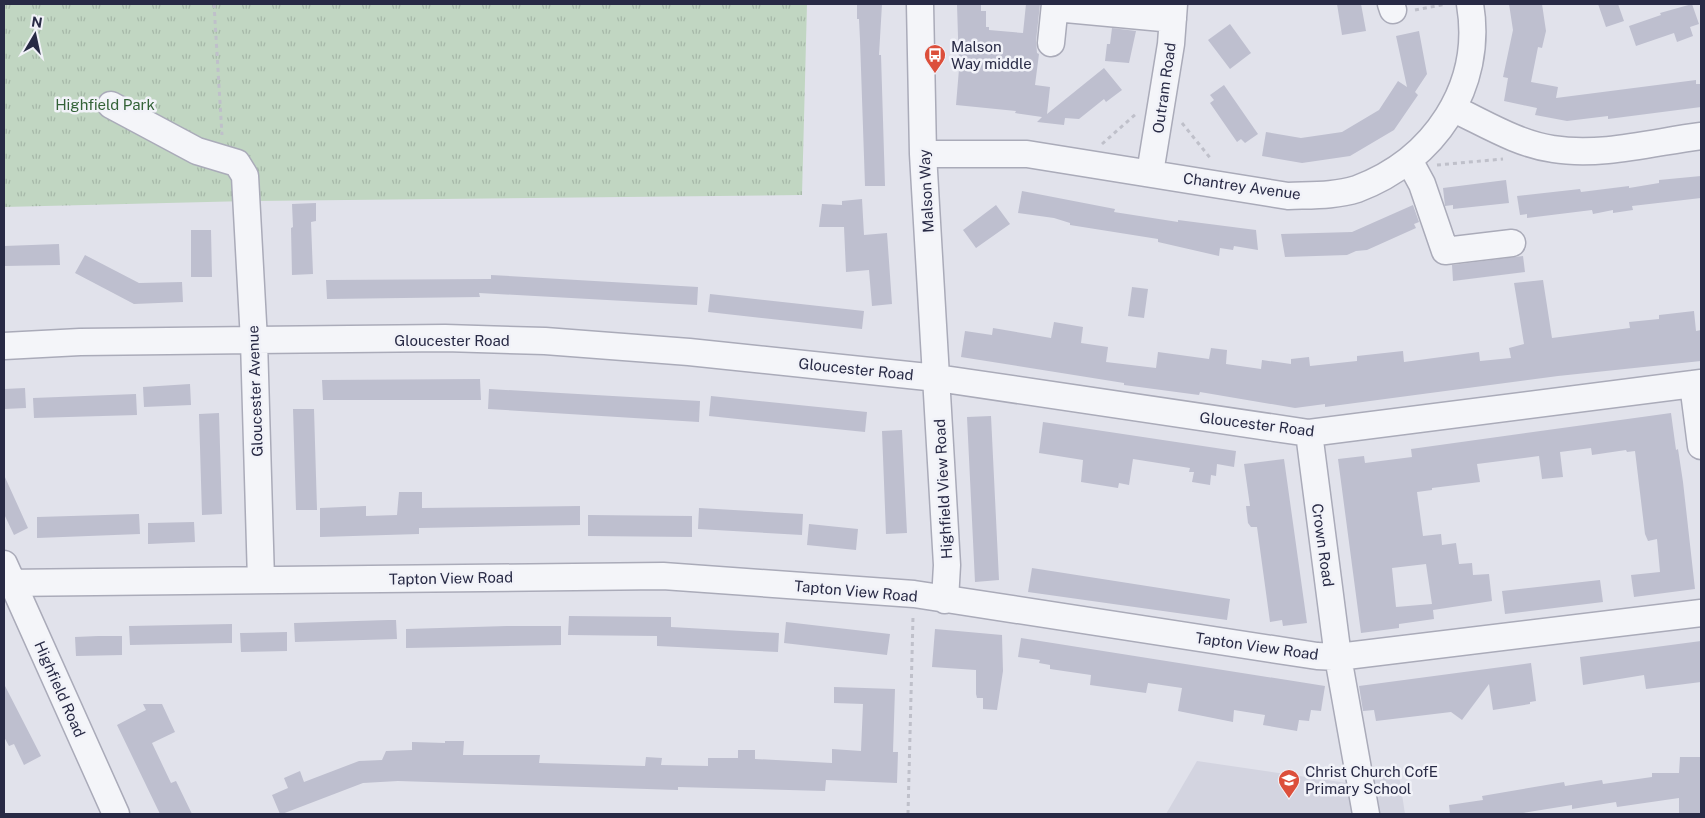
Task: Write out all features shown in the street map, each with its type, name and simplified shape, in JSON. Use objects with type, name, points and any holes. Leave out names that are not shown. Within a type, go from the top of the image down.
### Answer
[{"type":"street","name":"Malson Way","points":[[920,4],[923,154],[937,378]]},
{"type":"street","name":"Chantrey Avenue","points":[[923,154],[1027,154],[1288,196],[1323,195],[1356,189],[1409,160],[1433,136],[1454,109],[1464,87],[1469,64],[1474,23],[1470,4]]},
{"type":"street","points":[[1051,42],[1055,6],[1173,11]]},
{"type":"street","name":"Outram Road","points":[[1150,173],[1164,95],[1173,11]]},
{"type":"street","name":"Gloucester Avenue","points":[[111,105],[198,151],[237,163],[245,176],[248,201],[254,341],[262,580]]},
{"type":"street","points":[[1454,109],[1518,140],[1553,149],[1590,151],[1701,136]]},
{"type":"street","points":[[1409,160],[1422,184],[1445,251],[1512,243]]},
{"type":"street","name":"Gloucester Road","points":[[4,346],[80,342],[444,338],[545,341],[690,352],[937,378],[1308,433],[1697,384]]},
{"type":"street","name":"Highfield View Road","points":[[937,378],[947,565],[945,600]]},
{"type":"street","points":[[1697,384],[1701,446]]},
{"type":"street","name":"Crown Road","points":[[1308,433],[1338,657],[1366,814]]},
{"type":"street","name":"Tapton View Road","points":[[6,576],[262,580],[663,576],[914,594],[1317,656],[1338,657],[1701,613]]},
{"type":"street","name":"Highfield Road","points":[[6,576],[116,814]]},
{"type":"path","points":[[214,4],[223,159]]},
{"type":"path","points":[[1392,7],[1398,13],[1446,4]]},
{"type":"path","points":[[1080,162],[1164,95],[1234,188]]},
{"type":"path","points":[[1409,160],[1436,165],[1504,158]]},
{"type":"path","points":[[908,814],[914,594]]},
{"type":"shaded area","name":"Christ Church CofE Primary School","points":[[1197,761],[1347,783],[1399,775],[1405,814],[1166,814]]},
{"type":"green space","name":"Highfield Park","points":[[4,4],[807,4],[802,195],[248,201],[4,207]]},
{"type":"building","points":[[857,4],[882,4],[879,55],[881,55],[885,186],[865,186]]},
{"type":"building","points":[[957,4],[981,4],[981,11],[986,11],[986,27],[989,27],[989,30],[1023,33],[1026,4],[1040,4],[1036,41],[1037,53],[1039,54],[1035,85],[1050,87],[1047,114],[1104,68],[1122,90],[1106,102],[1104,99],[1079,119],[1065,118],[1064,125],[1037,122],[1042,117],[1015,113],[1016,111],[956,105],[959,69]]},
{"type":"building","points":[[1337,4],[1361,4],[1366,31],[1342,35]]},
{"type":"building","points":[[1509,4],[1542,4],[1546,31],[1542,48],[1538,47],[1531,82],[1558,87],[1556,98],[1696,80],[1696,84],[1701,84],[1701,107],[1608,119],[1608,116],[1567,121],[1535,115],[1537,108],[1504,101],[1508,78],[1503,77],[1513,30]]},
{"type":"building","points":[[1598,4],[1618,4],[1624,21],[1606,27]]},
{"type":"building","points":[[1692,4],[1699,24],[1690,27],[1693,36],[1677,42],[1674,33],[1636,46],[1629,26],[1661,15],[1660,13]]},
{"type":"building","points":[[1230,24],[1251,53],[1230,69],[1208,40]]},
{"type":"building","points":[[1112,28],[1136,31],[1129,63],[1105,61],[1107,44],[1110,44]]},
{"type":"building","points":[[1419,31],[1427,74],[1415,92],[1418,95],[1394,130],[1350,156],[1302,163],[1262,156],[1266,132],[1301,138],[1342,132],[1379,110],[1398,81],[1407,87],[1396,36]]},
{"type":"building","points":[[1224,85],[1258,134],[1245,143],[1241,139],[1237,142],[1210,103],[1214,100],[1210,95]]},
{"type":"building","points":[[1701,176],[1701,198],[1632,206],[1633,210],[1613,213],[1613,210],[1593,214],[1592,210],[1527,218],[1527,214],[1520,215],[1517,196],[1580,189],[1581,192],[1629,186],[1629,188],[1659,183],[1659,180]]},
{"type":"building","points":[[1506,180],[1509,203],[1453,209],[1453,205],[1445,206],[1443,188]]},
{"type":"building","points":[[1022,191],[1115,209],[1114,212],[1178,222],[1178,220],[1256,230],[1258,250],[1234,246],[1233,250],[1220,248],[1219,256],[1158,242],[1158,239],[1070,225],[1070,223],[1054,218],[1018,213]]},
{"type":"building","points":[[862,199],[864,235],[887,233],[892,304],[872,306],[869,270],[846,272],[844,227],[819,227],[822,204],[842,205],[842,201]]},
{"type":"building","points":[[316,203],[316,221],[311,222],[313,274],[292,275],[292,204]]},
{"type":"building","points":[[996,205],[1010,224],[976,248],[963,230]]},
{"type":"building","points":[[1413,205],[1419,222],[1414,224],[1416,228],[1367,250],[1356,251],[1347,255],[1285,257],[1281,234],[1352,232]]},
{"type":"building","points":[[191,230],[211,230],[212,277],[191,277]]},
{"type":"building","points":[[59,244],[60,265],[4,266],[4,246]]},
{"type":"building","points":[[85,255],[139,283],[182,282],[183,302],[134,304],[75,273]]},
{"type":"building","points":[[1523,256],[1525,272],[1453,281],[1452,265]]},
{"type":"building","points":[[491,275],[698,287],[697,305],[479,293],[480,297],[327,299],[326,280],[491,279]]},
{"type":"building","points":[[1543,280],[1552,338],[1630,328],[1629,322],[1659,319],[1659,315],[1694,311],[1696,331],[1701,330],[1701,361],[1558,376],[1325,407],[1325,404],[1295,408],[1200,392],[1199,395],[1124,385],[1124,383],[961,357],[965,331],[992,335],[993,328],[1051,338],[1054,322],[1083,327],[1081,343],[1108,347],[1106,362],[1156,368],[1158,352],[1209,359],[1211,348],[1227,350],[1226,364],[1261,369],[1262,360],[1291,364],[1291,359],[1309,357],[1310,366],[1357,361],[1357,356],[1403,351],[1404,362],[1479,352],[1480,361],[1511,358],[1509,348],[1524,344],[1514,283]]},
{"type":"building","points":[[1132,287],[1148,289],[1144,318],[1128,316]]},
{"type":"building","points":[[710,294],[864,311],[862,329],[708,312]]},
{"type":"building","points":[[480,379],[481,400],[323,400],[322,380]]},
{"type":"building","points":[[190,384],[191,405],[144,407],[143,387]]},
{"type":"building","points":[[25,388],[26,408],[4,409],[4,389]]},
{"type":"building","points":[[489,389],[700,401],[699,422],[488,409]]},
{"type":"building","points":[[136,394],[137,415],[34,418],[33,398]]},
{"type":"building","points":[[711,396],[867,412],[865,432],[709,416]]},
{"type":"building","points":[[293,409],[314,409],[317,510],[296,510]]},
{"type":"building","points":[[219,413],[222,514],[202,515],[199,414]]},
{"type":"building","points":[[1671,413],[1683,482],[1695,589],[1634,597],[1631,575],[1660,572],[1657,539],[1648,541],[1645,534],[1635,451],[1627,452],[1626,450],[1592,455],[1591,448],[1560,452],[1563,477],[1542,479],[1539,456],[1477,464],[1480,482],[1432,488],[1432,490],[1417,492],[1423,536],[1441,534],[1442,545],[1456,543],[1459,564],[1472,563],[1473,575],[1489,574],[1492,601],[1433,610],[1434,619],[1399,624],[1399,628],[1361,633],[1338,459],[1364,456],[1365,463],[1412,457],[1411,449]],"holes":[[[1426,564],[1432,604],[1396,607],[1392,568]]]},
{"type":"building","points":[[991,416],[999,580],[975,582],[967,417]]},
{"type":"building","points":[[1043,422],[1236,451],[1234,467],[1217,464],[1216,476],[1211,475],[1210,485],[1192,482],[1194,472],[1189,472],[1190,468],[1133,459],[1129,485],[1119,483],[1118,488],[1081,482],[1083,460],[1039,453]]},
{"type":"building","points":[[902,430],[907,533],[886,534],[882,431]]},
{"type":"building","points":[[1284,459],[1307,623],[1283,626],[1282,620],[1270,622],[1257,527],[1251,527],[1248,523],[1246,506],[1250,506],[1244,464]]},
{"type":"building","points":[[4,475],[28,528],[14,535],[4,514]]},
{"type":"building","points":[[399,492],[422,492],[422,508],[580,506],[580,525],[419,528],[419,534],[320,537],[320,508],[366,506],[366,516],[397,515]]},
{"type":"building","points":[[699,508],[803,514],[802,535],[698,529]]},
{"type":"building","points":[[139,514],[140,534],[37,538],[37,517]]},
{"type":"building","points":[[588,515],[692,516],[692,537],[588,536]]},
{"type":"building","points":[[194,522],[195,542],[148,544],[148,523]]},
{"type":"building","points":[[809,524],[858,529],[856,550],[807,545]]},
{"type":"building","points":[[1032,568],[1230,599],[1227,620],[1028,592]]},
{"type":"building","points":[[1600,580],[1603,602],[1505,614],[1502,591]]},
{"type":"building","points":[[569,616],[671,617],[671,627],[779,633],[778,652],[657,646],[657,636],[568,635]]},
{"type":"building","points":[[396,620],[397,639],[295,642],[294,623]]},
{"type":"building","points":[[786,622],[890,634],[887,655],[784,643]]},
{"type":"building","points":[[232,624],[232,643],[130,645],[129,626]]},
{"type":"building","points":[[561,626],[561,645],[406,648],[406,629]]},
{"type":"building","points":[[935,629],[1002,635],[1003,671],[997,710],[983,709],[983,698],[977,698],[976,670],[932,667]]},
{"type":"building","points":[[287,632],[287,651],[241,652],[240,633]]},
{"type":"building","points":[[122,636],[122,655],[76,656],[75,637]]},
{"type":"building","points":[[1021,638],[1325,686],[1321,711],[1311,710],[1309,721],[1299,720],[1297,731],[1263,725],[1265,715],[1234,710],[1233,722],[1178,711],[1182,688],[1148,683],[1146,693],[1090,685],[1091,675],[1050,669],[1050,665],[1039,663],[1040,660],[1018,657]]},
{"type":"building","points":[[1701,641],[1701,682],[1646,689],[1644,675],[1583,685],[1580,657]]},
{"type":"building","points":[[1531,663],[1536,701],[1530,702],[1530,704],[1493,710],[1489,684],[1462,720],[1451,712],[1376,721],[1374,710],[1363,711],[1359,686]]},
{"type":"building","points":[[4,684],[41,756],[24,765],[14,744],[9,746],[4,737]]},
{"type":"building","points":[[834,687],[895,689],[893,752],[898,752],[897,783],[826,780],[825,791],[678,787],[678,790],[398,781],[363,783],[282,814],[280,814],[272,795],[288,788],[284,778],[300,771],[304,782],[359,761],[382,760],[386,751],[412,750],[412,742],[445,743],[445,741],[464,741],[463,755],[540,755],[539,763],[645,766],[646,757],[662,758],[661,765],[708,766],[708,758],[738,758],[738,750],[755,750],[755,759],[832,763],[832,749],[861,751],[863,704],[834,703]]},
{"type":"building","points":[[143,704],[162,704],[175,732],[152,743],[171,783],[176,781],[192,814],[160,814],[117,725],[146,710]]},
{"type":"building","points":[[1680,757],[1701,757],[1701,814],[1679,814],[1679,798],[1617,807],[1616,802],[1572,809],[1572,805],[1517,814],[1450,814],[1449,805],[1483,800],[1482,796],[1564,782],[1565,786],[1602,780],[1603,784],[1652,777],[1652,773],[1679,773]]},
{"type":"place","name":"Malson Way middle","points":[[935,74]]},
{"type":"place","name":"Christ Church CofE Primary School","points":[[1289,799]]}]
